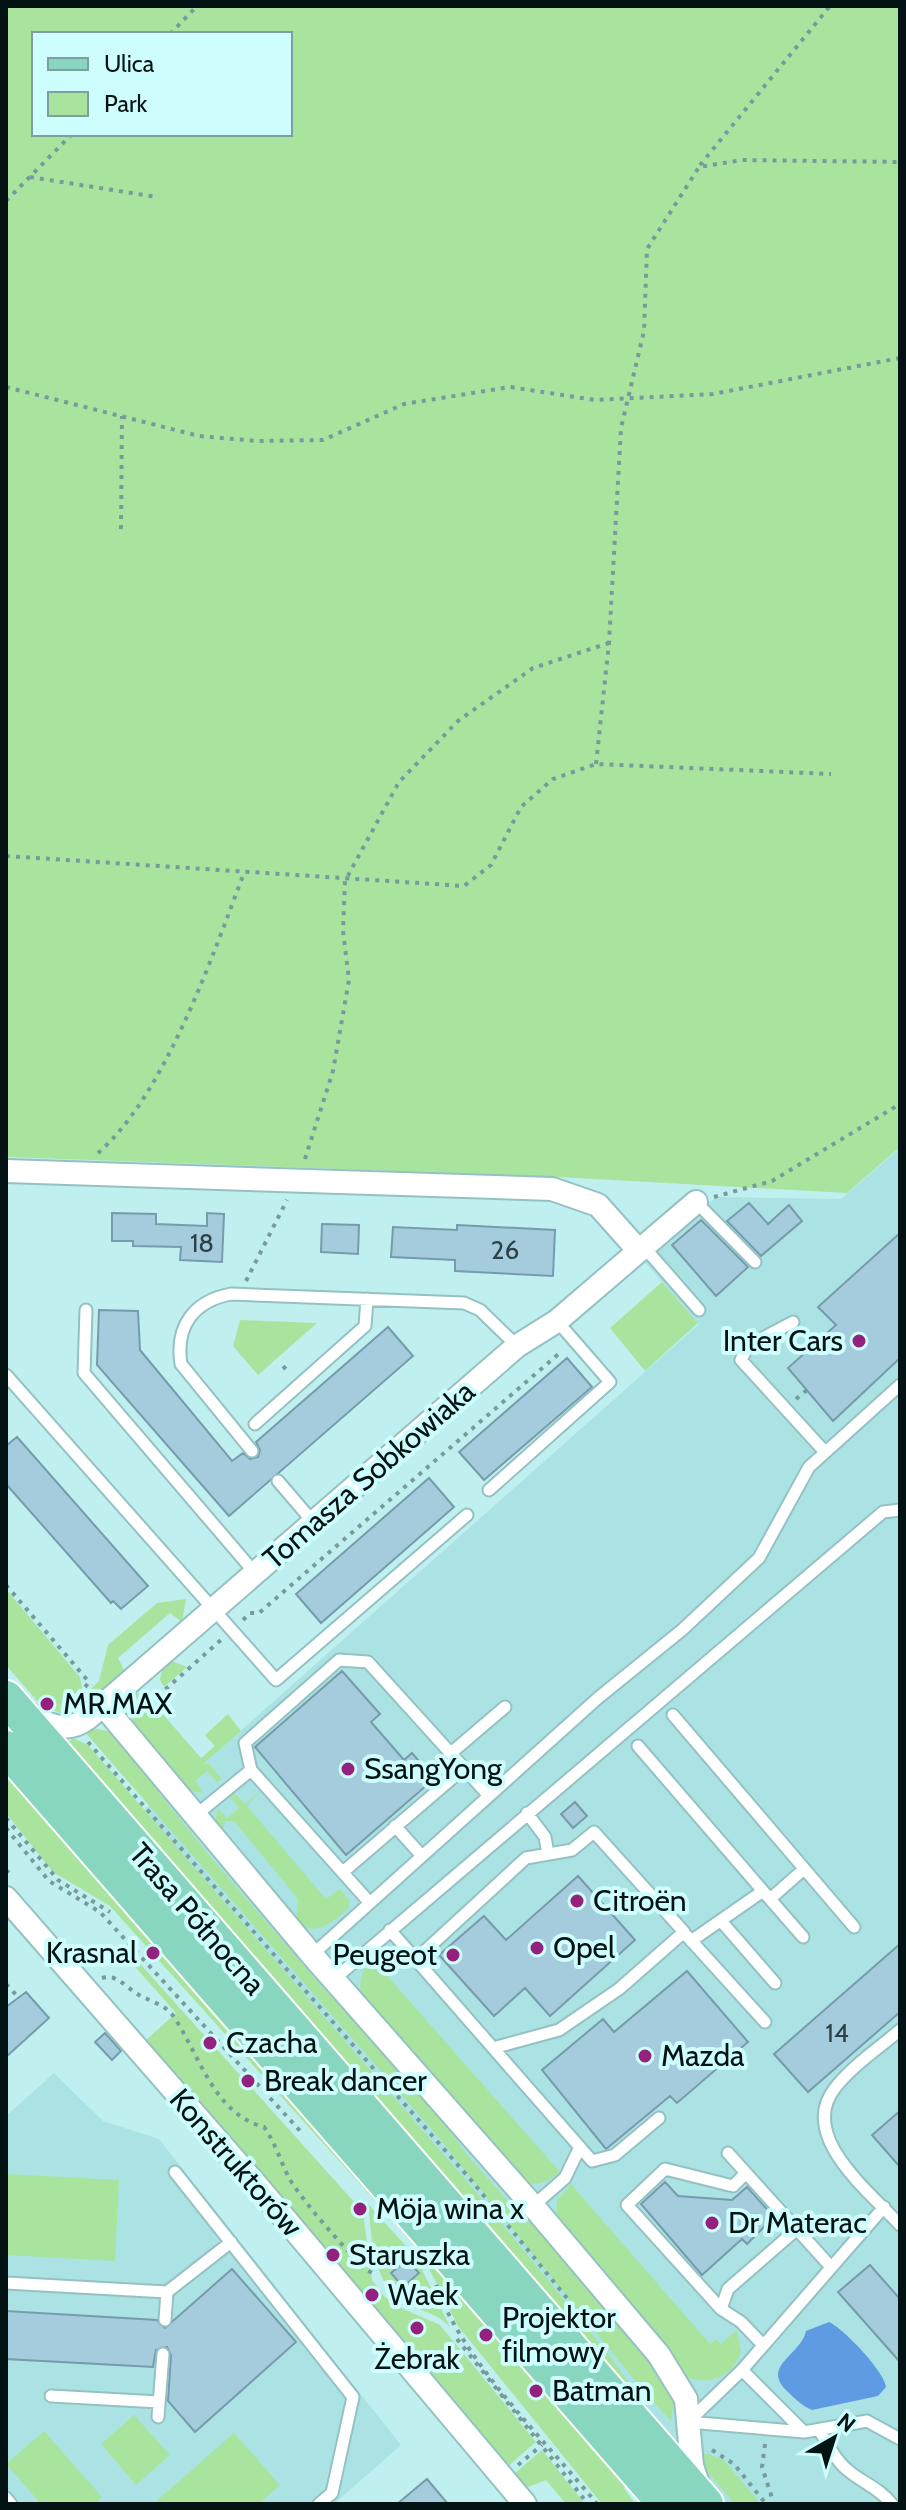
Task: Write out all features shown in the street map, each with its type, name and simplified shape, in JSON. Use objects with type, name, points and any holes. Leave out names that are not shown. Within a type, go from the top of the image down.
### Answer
[{"type":"main road","name":"Trasa Północna","points":[[7,1699],[705,2503]]},
{"type":"main road","name":"Trasa Północna","points":[[6,1748],[665,2504]]},
{"type":"street","points":[[6,1171],[552,1189],[598,1205],[642,1249]]},
{"type":"street","name":"Tomasza Sobkowiaka","points":[[76,1726],[517,1346],[557,1321],[696,1202]]},
{"type":"street","points":[[7,1699],[47,1724],[76,1726]]},
{"type":"street","name":"Trasa Północna","points":[[103,1705],[333,1980],[533,2206],[659,2355],[686,2399],[692,2466],[705,2503]]},
{"type":"street","name":"Konstruktorów","points":[[6,1898],[525,2504]]},
{"type":"lane","points":[[696,1202],[755,1262]]},
{"type":"lane","points":[[642,1249],[699,1310]]},
{"type":"lane","points":[[252,1451],[181,1364],[178,1347],[185,1324],[197,1306],[213,1298],[242,1295],[464,1303],[480,1310],[517,1346]]},
{"type":"lane","points":[[255,1424],[365,1326],[367,1299]]},
{"type":"lane","points":[[86,1310],[84,1373],[255,1573]]},
{"type":"lane","points":[[489,1490],[610,1382],[557,1321]]},
{"type":"lane","points":[[793,1322],[748,1346],[741,1360],[825,1452]]},
{"type":"lane","points":[[6,1375],[276,1680],[467,1515]]},
{"type":"lane","points":[[312,1955],[598,1698],[682,1630],[759,1558],[809,1467],[900,1385]]},
{"type":"lane","points":[[278,1481],[314,1523]]},
{"type":"lane","points":[[333,1980],[883,1512],[900,1510]]},
{"type":"lane","points":[[370,1903],[251,1770],[245,1743],[339,1660],[368,1662],[489,1796]]},
{"type":"lane","points":[[451,1753],[505,1707]]},
{"type":"lane","points":[[673,1715],[854,1927]]},
{"type":"lane","points":[[638,1746],[803,1937]]},
{"type":"lane","points":[[343,1872],[464,1768]]},
{"type":"lane","points":[[196,1815],[251,1770]]},
{"type":"lane","points":[[527,1813],[545,1837],[548,1854]]},
{"type":"lane","points":[[395,1826],[422,1856]]},
{"type":"lane","points":[[415,1960],[526,1858],[572,1850],[594,1832],[765,2022]]},
{"type":"lane","points":[[493,2048],[559,2030],[688,1936],[721,1921],[804,1869]]},
{"type":"lane","points":[[721,1921],[775,1983]]},
{"type":"lane","points":[[390,1930],[592,2161],[615,2155],[659,2118]]},
{"type":"lane","points":[[900,2030],[835,2088],[822,2121],[826,2140],[900,2225]]},
{"type":"lane","points":[[533,2206],[565,2178],[580,2147]]},
{"type":"lane","points":[[728,2153],[831,2267]]},
{"type":"lane","points":[[746,2173],[733,2186],[665,2169],[627,2205],[721,2309],[741,2322],[763,2345]]},
{"type":"lane","points":[[175,2172],[353,2397],[332,2493],[319,2504]]},
{"type":"lane","points":[[688,2432],[884,2207]]},
{"type":"lane","points":[[721,2309],[728,2289],[797,2229]]},
{"type":"lane","points":[[6,2283],[167,2292],[231,2242]]},
{"type":"lane","points":[[165,2320],[167,2292]]},
{"type":"lane","points":[[158,2417],[163,2354]]},
{"type":"lane","points":[[742,2370],[804,2432]]},
{"type":"lane","points":[[51,2396],[159,2402]]},
{"type":"lane","points":[[688,2432],[767,2429],[804,2432],[867,2421],[900,2439]]},
{"type":"lane","points":[[819,2430],[850,2473],[871,2483],[892,2504]]},
{"type":"lane","points":[[6,2498],[11,2504]]},
{"type":"path","points":[[172,32],[197,6]]},
{"type":"path","points":[[596,764],[609,643],[621,428],[644,331],[647,249],[699,167],[830,6]]},
{"type":"path","points":[[6,201],[70,136]]},
{"type":"path","points":[[699,167],[742,160],[900,162]]},
{"type":"path","points":[[30,177],[157,197]]},
{"type":"path","points":[[6,387],[199,436],[257,441],[323,440],[404,404],[510,387],[595,400],[713,394],[900,358]]},
{"type":"path","points":[[121,529],[122,416]]},
{"type":"path","points":[[242,1295],[298,1182],[333,1071],[349,980],[343,931],[345,881],[399,782],[458,721],[533,668],[609,643]]},
{"type":"path","points":[[6,856],[345,881],[464,886],[491,865],[521,807],[553,779],[596,764],[831,774]]},
{"type":"path","points":[[75,1173],[119,1134],[161,1064],[209,963],[244,873]]},
{"type":"path","points":[[696,1202],[772,1181],[900,1104]]},
{"type":"path","points":[[158,1696],[250,1613],[259,1613],[574,1341]]},
{"type":"path","points":[[283,1369],[288,1364]]},
{"type":"path","points":[[6,1585],[89,1682],[72,1704],[69,1715],[76,1726],[471,2180],[576,2310]]},
{"type":"path","points":[[6,1818],[58,1880],[108,1910]]},
{"type":"path","points":[[6,1828],[49,1881],[100,1912],[196,2015]]},
{"type":"path","points":[[86,1989],[104,1976],[114,1977],[146,2000],[163,2005],[174,2016],[185,2041],[228,2108],[248,2123],[264,2127],[280,2153],[287,2174],[310,2207],[364,2268],[375,2275]]},
{"type":"path","points":[[6,1984],[19,1998]]},
{"type":"path","points":[[432,2275],[447,2315],[480,2363],[597,2504]]},
{"type":"path","points":[[457,2339],[588,2504]]},
{"type":"path","points":[[767,2429],[762,2467],[774,2504]]},
{"type":"path","points":[[688,2432],[721,2454],[766,2504]]},
{"type":"shaded area","points":[[900,1148],[900,2504],[691,2504],[110,1836],[203,1764],[699,1324],[644,1261],[716,1197],[841,1199]]},
{"type":"shaded area","points":[[54,2073],[103,2121],[159,2139],[401,2445],[334,2504],[6,2504],[6,2116]]},
{"type":"green space","points":[[6,6],[900,6],[900,1147],[847,1193],[559,1177],[6,1157]]},
{"type":"green space","points":[[662,1282],[698,1323],[645,1371],[610,1328]]},
{"type":"green space","points":[[240,1320],[317,1323],[258,1375],[233,1346]]},
{"type":"green space","points":[[6,1589],[80,1677],[82,1688],[67,1702],[62,1714],[39,1703],[6,1665]]},
{"type":"green space","points":[[186,1599],[182,1622],[170,1613],[118,1658],[126,1674],[75,1714],[83,1697],[99,1681],[108,1645],[157,1603]]},
{"type":"green space","points":[[172,1661],[187,1667],[164,1687],[160,1680],[162,1669]]},
{"type":"green space","points":[[133,1695],[147,1696],[201,1758],[215,1746],[205,1735],[228,1714],[241,1731],[203,1764],[209,1764],[222,1779],[217,1782],[207,1771],[195,1781],[204,1793],[188,1791],[139,1734],[131,1708]]},
{"type":"green space","points":[[97,1729],[113,1732],[157,1776],[159,1793],[214,1861],[329,1995],[373,2034],[426,2095],[463,2150],[515,2209],[540,2227],[657,2365],[674,2400],[671,2421],[434,2132],[84,1731]]},
{"type":"green space","points":[[73,1738],[88,1745],[472,2187],[609,2355],[664,2431],[64,1748]]},
{"type":"green space","points":[[6,1765],[630,2484],[624,2488],[635,2504],[602,2504],[458,2326],[420,2251],[110,1906],[53,1872],[6,1813]]},
{"type":"green space","points":[[261,1791],[247,1806],[326,1899],[340,1889],[349,1900],[349,1908],[324,1926],[310,1929],[296,1922],[298,1899],[234,1821],[225,1821],[223,1831],[214,1823],[218,1808],[227,1818],[239,1808],[229,1796],[233,1792],[245,1804]]},
{"type":"green space","points":[[383,1948],[390,1950],[376,1963],[560,2172],[538,2184],[523,2181],[361,1997],[364,1969]]},
{"type":"green space","points":[[133,1956],[356,2204],[359,2213],[363,2212],[372,2280],[384,2296],[399,2307],[440,2325],[536,2442],[507,2467],[145,2041],[176,2013],[130,1961]]},
{"type":"green space","points":[[6,2174],[119,2180],[115,2261],[6,2255]]},
{"type":"green space","points":[[571,2184],[710,2344],[716,2339],[721,2344],[737,2330],[741,2352],[730,2370],[714,2379],[705,2380],[696,2380],[678,2372],[556,2217],[557,2200]]},
{"type":"green space","points":[[368,2204],[416,2257],[450,2327],[437,2316],[399,2298],[381,2276],[373,2248]]},
{"type":"green space","points":[[134,2415],[170,2455],[136,2485],[101,2444]]},
{"type":"green space","points":[[44,2431],[102,2497],[95,2504],[41,2504],[6,2464]]},
{"type":"green space","points":[[234,2433],[280,2485],[259,2504],[153,2504]]},
{"type":"green space","points":[[542,2450],[585,2504],[566,2504],[546,2480],[528,2487],[514,2474]]},
{"type":"green space","points":[[697,2451],[723,2459],[761,2504],[735,2504],[703,2467]]},
{"type":"water","points":[[829,2322],[862,2351],[879,2371],[886,2387],[878,2396],[812,2410],[786,2390],[778,2374],[806,2331]]},
{"type":"building","points":[[749,1203],[768,1224],[789,1205],[802,1221],[761,1256],[727,1221]]},
{"type":"building","points":[[112,1213],[156,1214],[156,1224],[207,1226],[207,1213],[224,1214],[222,1262],[180,1260],[181,1247],[133,1246],[133,1241],[112,1241]]},
{"type":"building","points":[[701,1220],[748,1267],[716,1296],[672,1245]]},
{"type":"building","points":[[322,1224],[359,1225],[358,1254],[321,1252]]},
{"type":"building","points":[[457,1225],[555,1230],[553,1276],[455,1271],[455,1260],[391,1257],[393,1227],[457,1230]]},
{"type":"building","name":"Inter Cars","points":[[900,1233],[900,1358],[833,1421],[788,1368],[836,1325],[818,1307]]},
{"type":"building","points":[[99,1310],[138,1311],[140,1350],[232,1461],[243,1453],[250,1459],[258,1457],[260,1450],[256,1442],[388,1327],[413,1356],[229,1516],[97,1365]]},
{"type":"building","points":[[567,1358],[592,1387],[484,1480],[459,1452]]},
{"type":"building","points":[[17,1437],[148,1586],[121,1609],[113,1601],[111,1603],[6,1484],[6,1446]]},
{"type":"building","points":[[429,1478],[454,1507],[321,1623],[296,1594]]},
{"type":"building","name":"SsangYong","points":[[342,1671],[380,1714],[371,1722],[404,1760],[412,1753],[434,1779],[346,1855],[255,1747]]},
{"type":"building","points":[[575,1802],[587,1816],[573,1828],[561,1814]]},
{"type":"building","name":"Opel","points":[[578,1876],[635,1940],[550,2016],[525,1988],[494,2016],[439,1955],[484,1916],[506,1940]]},
{"type":"building","points":[[900,1944],[900,2012],[808,2092],[774,2054]]},
{"type":"building","name":"Mazda","points":[[687,1971],[748,2042],[677,2103],[670,2096],[606,2149],[542,2070],[603,2019],[614,2032]]},
{"type":"building","points":[[26,1992],[49,2018],[6,2057],[6,2007]]},
{"type":"building","points":[[105,2033],[121,2051],[112,2060],[95,2042]]},
{"type":"building","points":[[900,2111],[900,2167],[872,2135]]},
{"type":"building","name":"Dr Materac","points":[[665,2182],[678,2196],[732,2200],[747,2187],[774,2217],[747,2244],[742,2239],[702,2275],[641,2204]]},
{"type":"building","points":[[407,2260],[419,2273],[403,2287],[391,2273]]},
{"type":"building","points":[[870,2265],[900,2299],[900,2362],[838,2292]]},
{"type":"building","points":[[232,2269],[296,2342],[195,2432],[168,2401],[171,2355],[167,2347],[156,2350],[153,2367],[6,2359],[6,2311],[157,2320],[165,2328]]},
{"type":"building","points":[[427,2479],[448,2504],[397,2504]]},
{"type":"place","name":"Inter Cars","points":[[859,1341]]},
{"type":"place","name":"MR.MAX","points":[[47,1704]]},
{"type":"place","name":"SsangYong","points":[[348,1769]]},
{"type":"place","name":"Citroën","points":[[577,1901]]},
{"type":"place","name":"Opel","points":[[537,1948]]},
{"type":"place","name":"Krasnal","points":[[153,1953]]},
{"type":"place","name":"Peugeot","points":[[453,1955]]},
{"type":"place","name":"Czacha","points":[[210,2043]]},
{"type":"place","name":"Mazda","points":[[645,2056]]},
{"type":"place","name":"Break dancer","points":[[248,2081]]},
{"type":"place","name":"Möja wina x","points":[[360,2209]]},
{"type":"place","name":"Dr Materac","points":[[712,2223]]},
{"type":"place","name":"Staruszka","points":[[333,2255]]},
{"type":"place","name":"Waek","points":[[372,2295]]},
{"type":"place","name":"Żebrak","points":[[417,2328]]},
{"type":"place","name":"Projektor filmowy","points":[[486,2335]]},
{"type":"place","name":"Batman","points":[[536,2391]]}]
